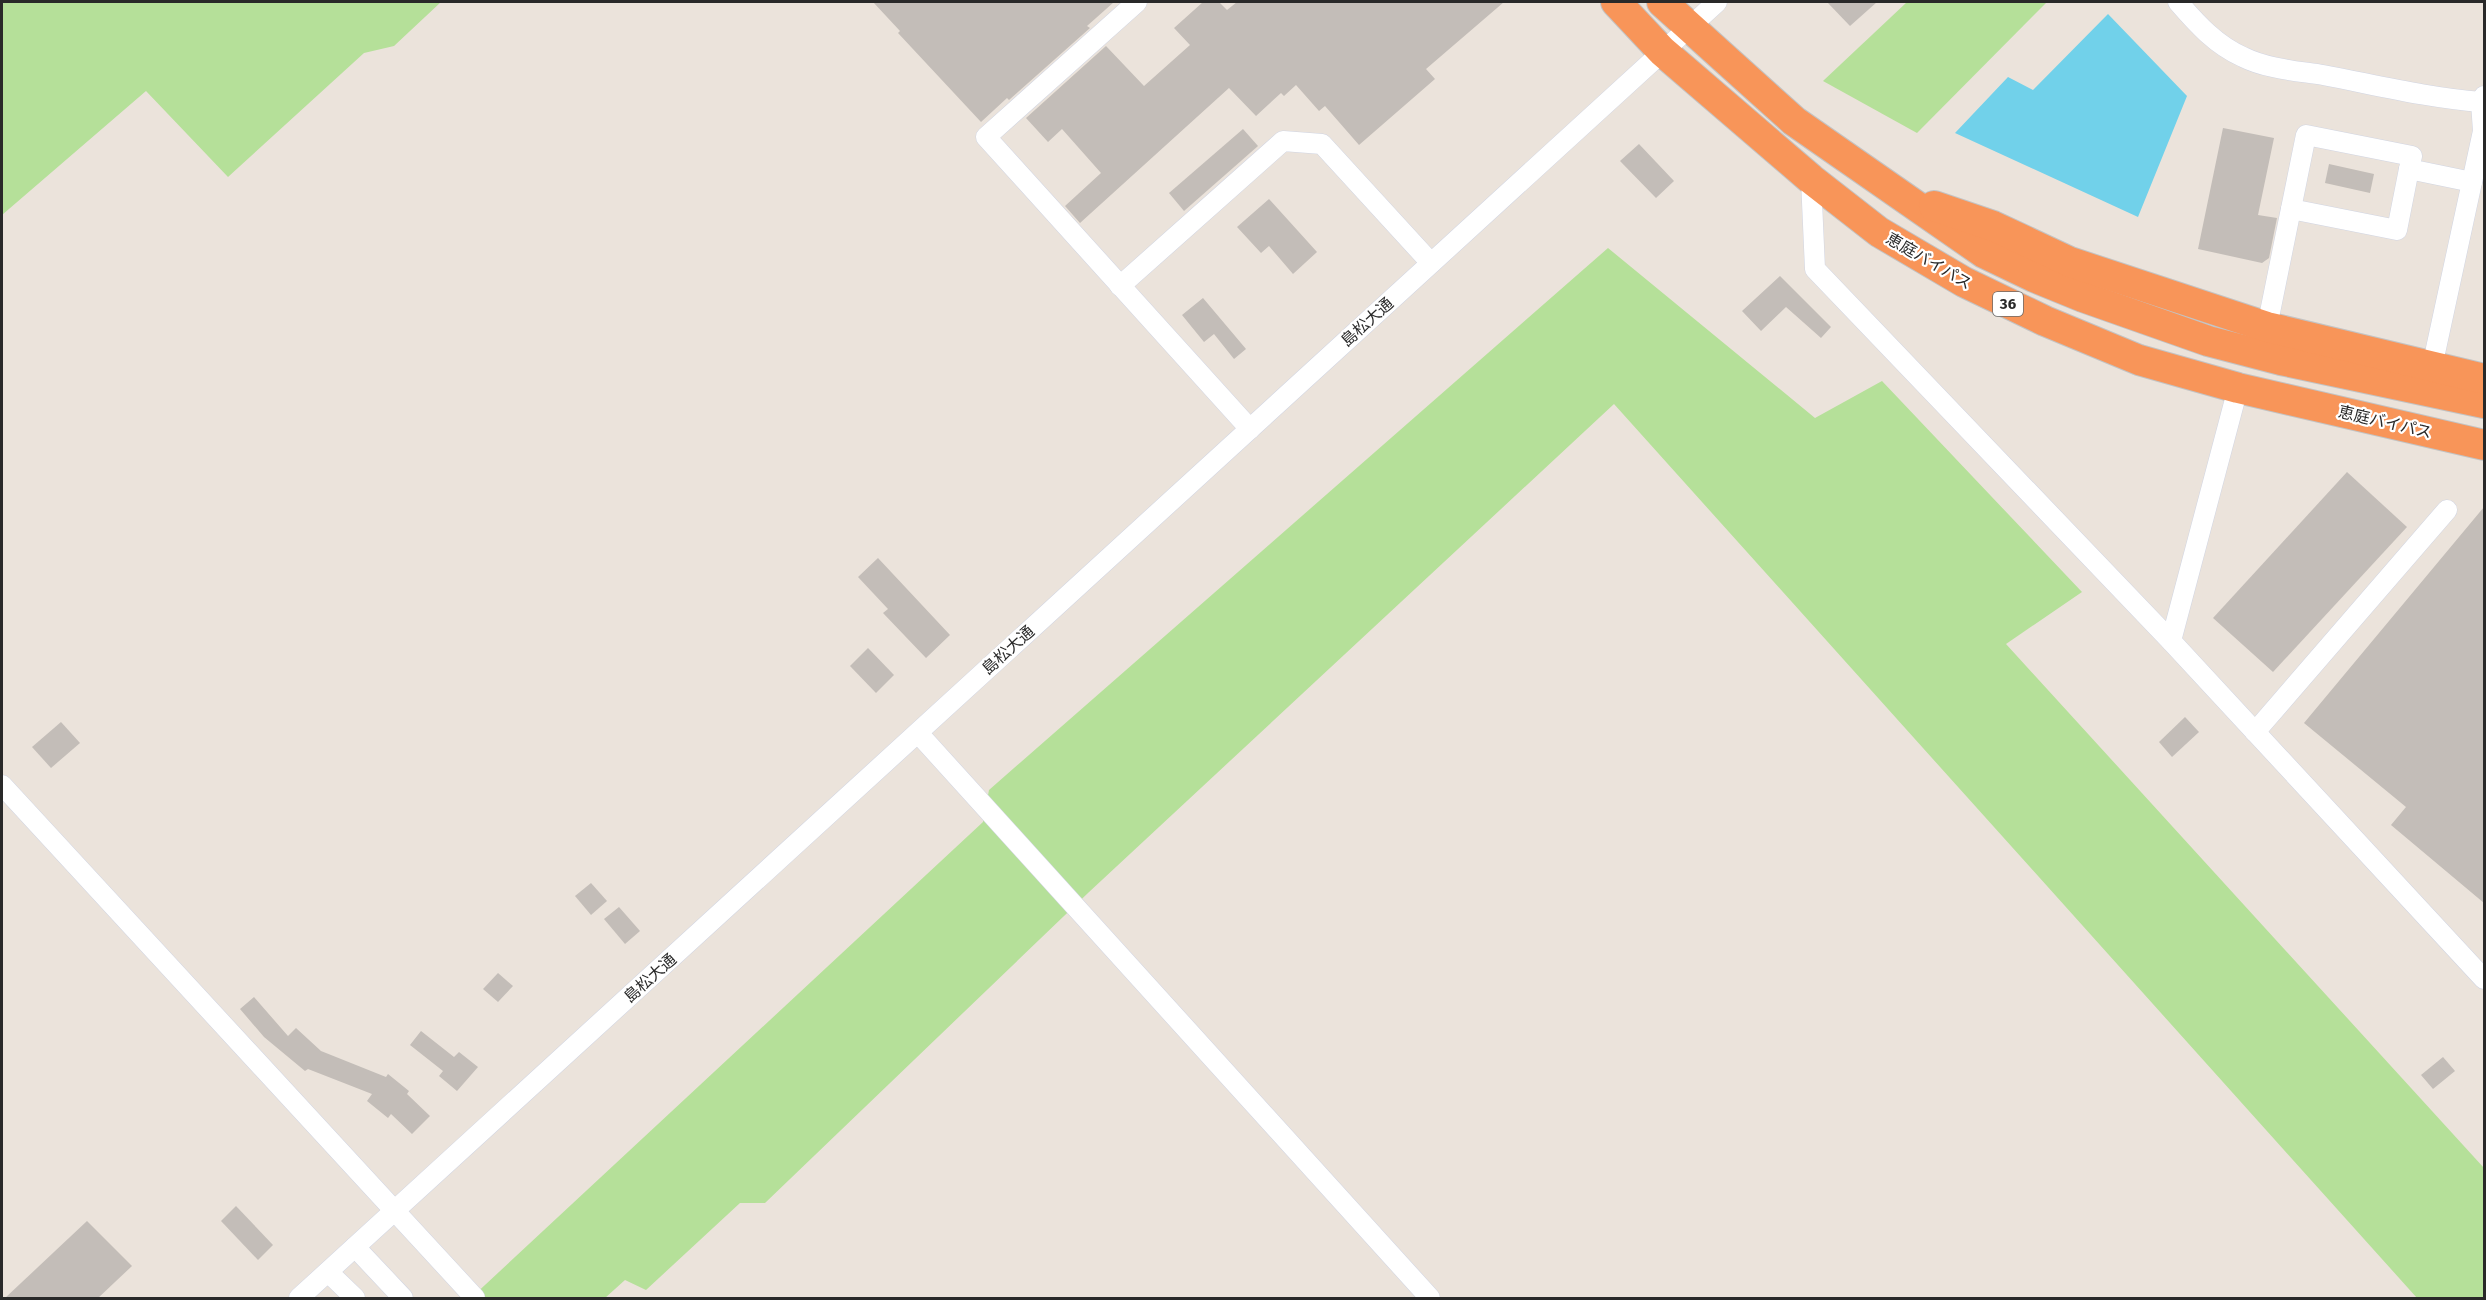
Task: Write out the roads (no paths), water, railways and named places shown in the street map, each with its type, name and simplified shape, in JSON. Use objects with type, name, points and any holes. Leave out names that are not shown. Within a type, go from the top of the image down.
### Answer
[{"type":"highway","name":"恵庭バイパス","points":[[1616,2],[1662,51],[1811,179],[1879,232],[1984,292],[2045,321],[2139,360],[2238,388],[2484,445]]},
{"type":"highway","name":"36","points":[[1662,2],[1794,121],[1984,253],[2034,277],[2146,321],[2208,341],[2280,360],[2484,403]]},
{"type":"highway","points":[[1900,194],[1994,226],[2070,262],[2267,327],[2484,379]]},
{"type":"street","points":[[1137,2],[986,137],[1250,429]]},
{"type":"street","name":"島松大通","points":[[299,1299],[1717,2]]},
{"type":"street","points":[[2178,2],[2220,44],[2245,58],[2451,99],[2483,99],[2483,131],[2432,367]]},
{"type":"street","points":[[2267,327],[2306,135],[2412,156],[2397,230],[2291,209]]},
{"type":"street","points":[[1120,286],[1283,141],[1322,144],[1431,263]]},
{"type":"street","points":[[2409,170],[2472,182]]},
{"type":"street","points":[[1811,179],[1815,269],[2171,640],[2484,979]]},
{"type":"street","points":[[2171,640],[2238,388]]},
{"type":"street","points":[[2255,732],[2447,510]]},
{"type":"street","points":[[918,733],[1430,1299]]},
{"type":"street","points":[[2,785],[475,1299]]},
{"type":"street","points":[[356,1247],[403,1299]]},
{"type":"street","points":[[328,1272],[355,1299]]},
{"type":"water","points":[[2108,14],[2187,96],[2138,217],[1955,133],[2008,77],[2033,90]]}]
